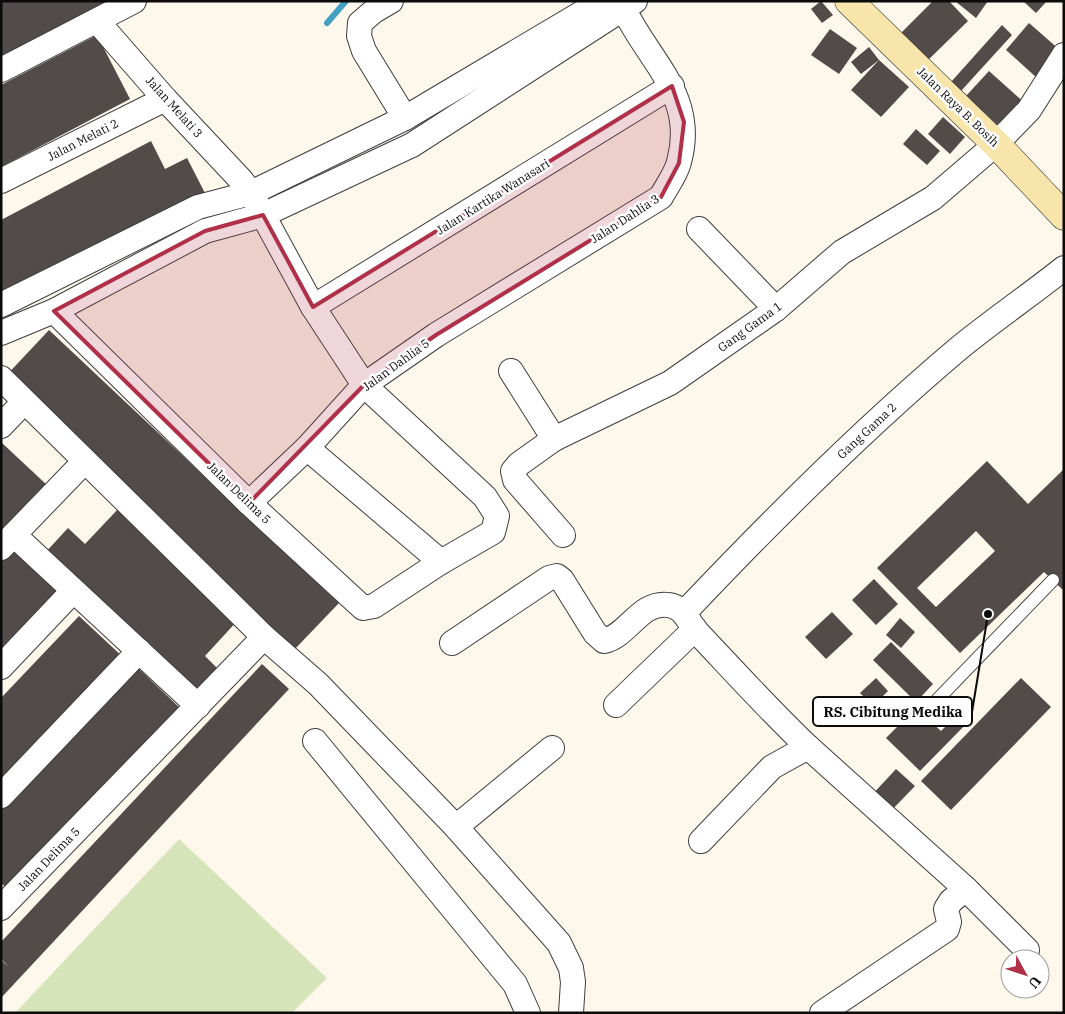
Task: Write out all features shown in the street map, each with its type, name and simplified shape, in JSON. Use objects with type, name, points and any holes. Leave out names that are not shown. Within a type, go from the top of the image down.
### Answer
[{"type":"main road","name":"Jalan Raya B. Bosih","points":[[855,3],[996,144],[1064,216]]},
{"type":"street","points":[[1,70],[134,1]]},
{"type":"street","points":[[391,1],[374,11],[360,23],[359,36],[364,51],[405,118]]},
{"type":"street","points":[[1,304],[198,207],[250,193],[405,118],[602,1]]},
{"type":"street","points":[[1,333],[54,311],[204,231],[263,215],[412,145],[626,4]]},
{"type":"street","name":"Jalan Dahlia 3","points":[[541,272],[662,197],[679,163],[684,122],[672,86],[626,4]]},
{"type":"street","name":"Jalan Melati 3","points":[[97,21],[250,193],[313,307],[364,385]]},
{"type":"street","name":"Gang Gama 1","points":[[563,535],[515,480],[513,471],[519,464],[554,439],[670,383],[776,309],[842,252],[933,198],[996,144],[1029,110],[1064,55]]},
{"type":"street","name":"Jalan Kartika Wanasari","points":[[313,307],[672,86]]},
{"type":"street","name":"Jalan Melati 2","points":[[1,181],[165,99]]},
{"type":"street","points":[[699,229],[776,309]]},
{"type":"street","name":"Gang Gama 2","points":[[616,705],[821,474],[886,412],[960,348],[1064,268]]},
{"type":"street","name":"Jalan Dahlia 5","points":[[249,503],[307,448],[364,385],[436,335],[541,272]]},
{"type":"street","name":"Jalan Delima 5","points":[[54,311],[249,503],[363,608],[374,606],[440,562],[493,532],[498,516],[485,497],[364,385]]},
{"type":"street","points":[[511,371],[554,439]]},
{"type":"street","points":[[1,378],[264,637],[318,684],[456,827],[560,943],[571,968],[573,982],[571,1013]]},
{"type":"street","points":[[1,426],[24,402]]},
{"type":"street","points":[[307,448],[440,562]]},
{"type":"street","points":[[85,461],[8,541],[73,591],[198,706]]},
{"type":"street","points":[[452,643],[549,578],[557,576],[562,580],[595,633],[604,641],[612,639],[638,615],[650,609],[668,605],[690,620],[771,711],[808,747],[966,889],[1026,949]]},
{"type":"street","points":[[1,667],[73,591]]},
{"type":"street","name":"Jalan Delima 5","points":[[3,904],[264,637]]},
{"type":"street","points":[[1,796],[139,651]]},
{"type":"street","points":[[315,741],[515,984],[528,1013]]},
{"type":"street","points":[[701,841],[772,767],[808,747]]},
{"type":"street","points":[[456,827],[552,748]]},
{"type":"street","points":[[822,1013],[947,929],[949,922],[946,909],[966,889]]},
{"type":"lane","points":[[937,700],[1052,580]]},
{"type":"highlighted area","points":[[672,86],[684,122],[679,163],[661,197],[436,335],[364,385],[249,503],[54,311],[205,231],[263,215],[313,307]]},
{"type":"green space","points":[[179,839],[327,978],[292,1013],[15,1013]]},
{"type":"building","points":[[1,1],[108,1],[1,57]]},
{"type":"building","points":[[821,1],[833,15],[822,23],[811,9]]},
{"type":"building","points":[[933,1],[949,1],[968,21],[924,64],[898,36]]},
{"type":"building","points":[[955,1],[988,1],[976,18]]},
{"type":"building","points":[[1023,1],[1047,1],[1036,13]]},
{"type":"building","points":[[1029,23],[1061,51],[1037,78],[1006,50]]},
{"type":"building","points":[[1002,25],[1012,35],[961,91],[951,82]]},
{"type":"building","points":[[830,29],[857,48],[839,74],[811,55]]},
{"type":"building","points":[[97,35],[130,99],[1,167],[1,85]]},
{"type":"building","points":[[869,47],[879,60],[861,74],[851,62]]},
{"type":"building","points":[[879,60],[909,87],[881,117],[851,90]]},
{"type":"building","points":[[989,71],[1027,105],[1003,130],[966,96]]},
{"type":"building","points":[[943,117],[965,137],[950,154],[928,134]]},
{"type":"building","points":[[916,129],[940,151],[927,165],[903,144]]},
{"type":"building","points":[[151,141],[165,169],[187,158],[206,195],[1,301],[1,220]]},
{"type":"building","points":[[49,330],[339,603],[293,651],[3,379]]},
{"type":"building","points":[[1,442],[48,486],[1,535]]},
{"type":"building","points":[[987,461],[1028,504],[1064,469],[1064,591],[1044,572],[960,653],[877,568]],"holes":[[[976,531],[995,551],[936,607],[917,588]]]},
{"type":"building","points":[[120,507],[239,619],[205,656],[221,672],[197,698],[44,554],[68,528],[85,544]]},
{"type":"building","points":[[14,546],[61,590],[1,653],[1,560]]},
{"type":"building","points":[[874,579],[898,604],[876,625],[852,600]]},
{"type":"building","points":[[832,612],[853,634],[826,659],[805,637]]},
{"type":"building","points":[[79,616],[125,659],[1,791],[1,698]]},
{"type":"building","points":[[900,618],[915,632],[901,648],[886,635]]},
{"type":"building","points":[[891,642],[933,684],[916,702],[873,660]]},
{"type":"building","points":[[262,664],[289,689],[1,998],[1,960],[9,967],[1,959],[1,942]]},
{"type":"building","points":[[136,666],[182,710],[11,892],[1,883],[1,810]]},
{"type":"building","points":[[876,678],[888,691],[873,706],[860,693]]},
{"type":"building","points":[[1021,678],[1051,707],[951,810],[921,781]]},
{"type":"building","points":[[898,696],[903,708],[879,719],[874,707]]},
{"type":"building","points":[[916,708],[941,731],[961,711],[970,720],[920,771],[886,738]]},
{"type":"building","points":[[896,769],[915,786],[888,814],[870,797]]},
{"type":"waterway","points":[[327,23],[346,1]]},
{"type":"place","name":"RS. Cibitung Medika","points":[[988,614]]}]
